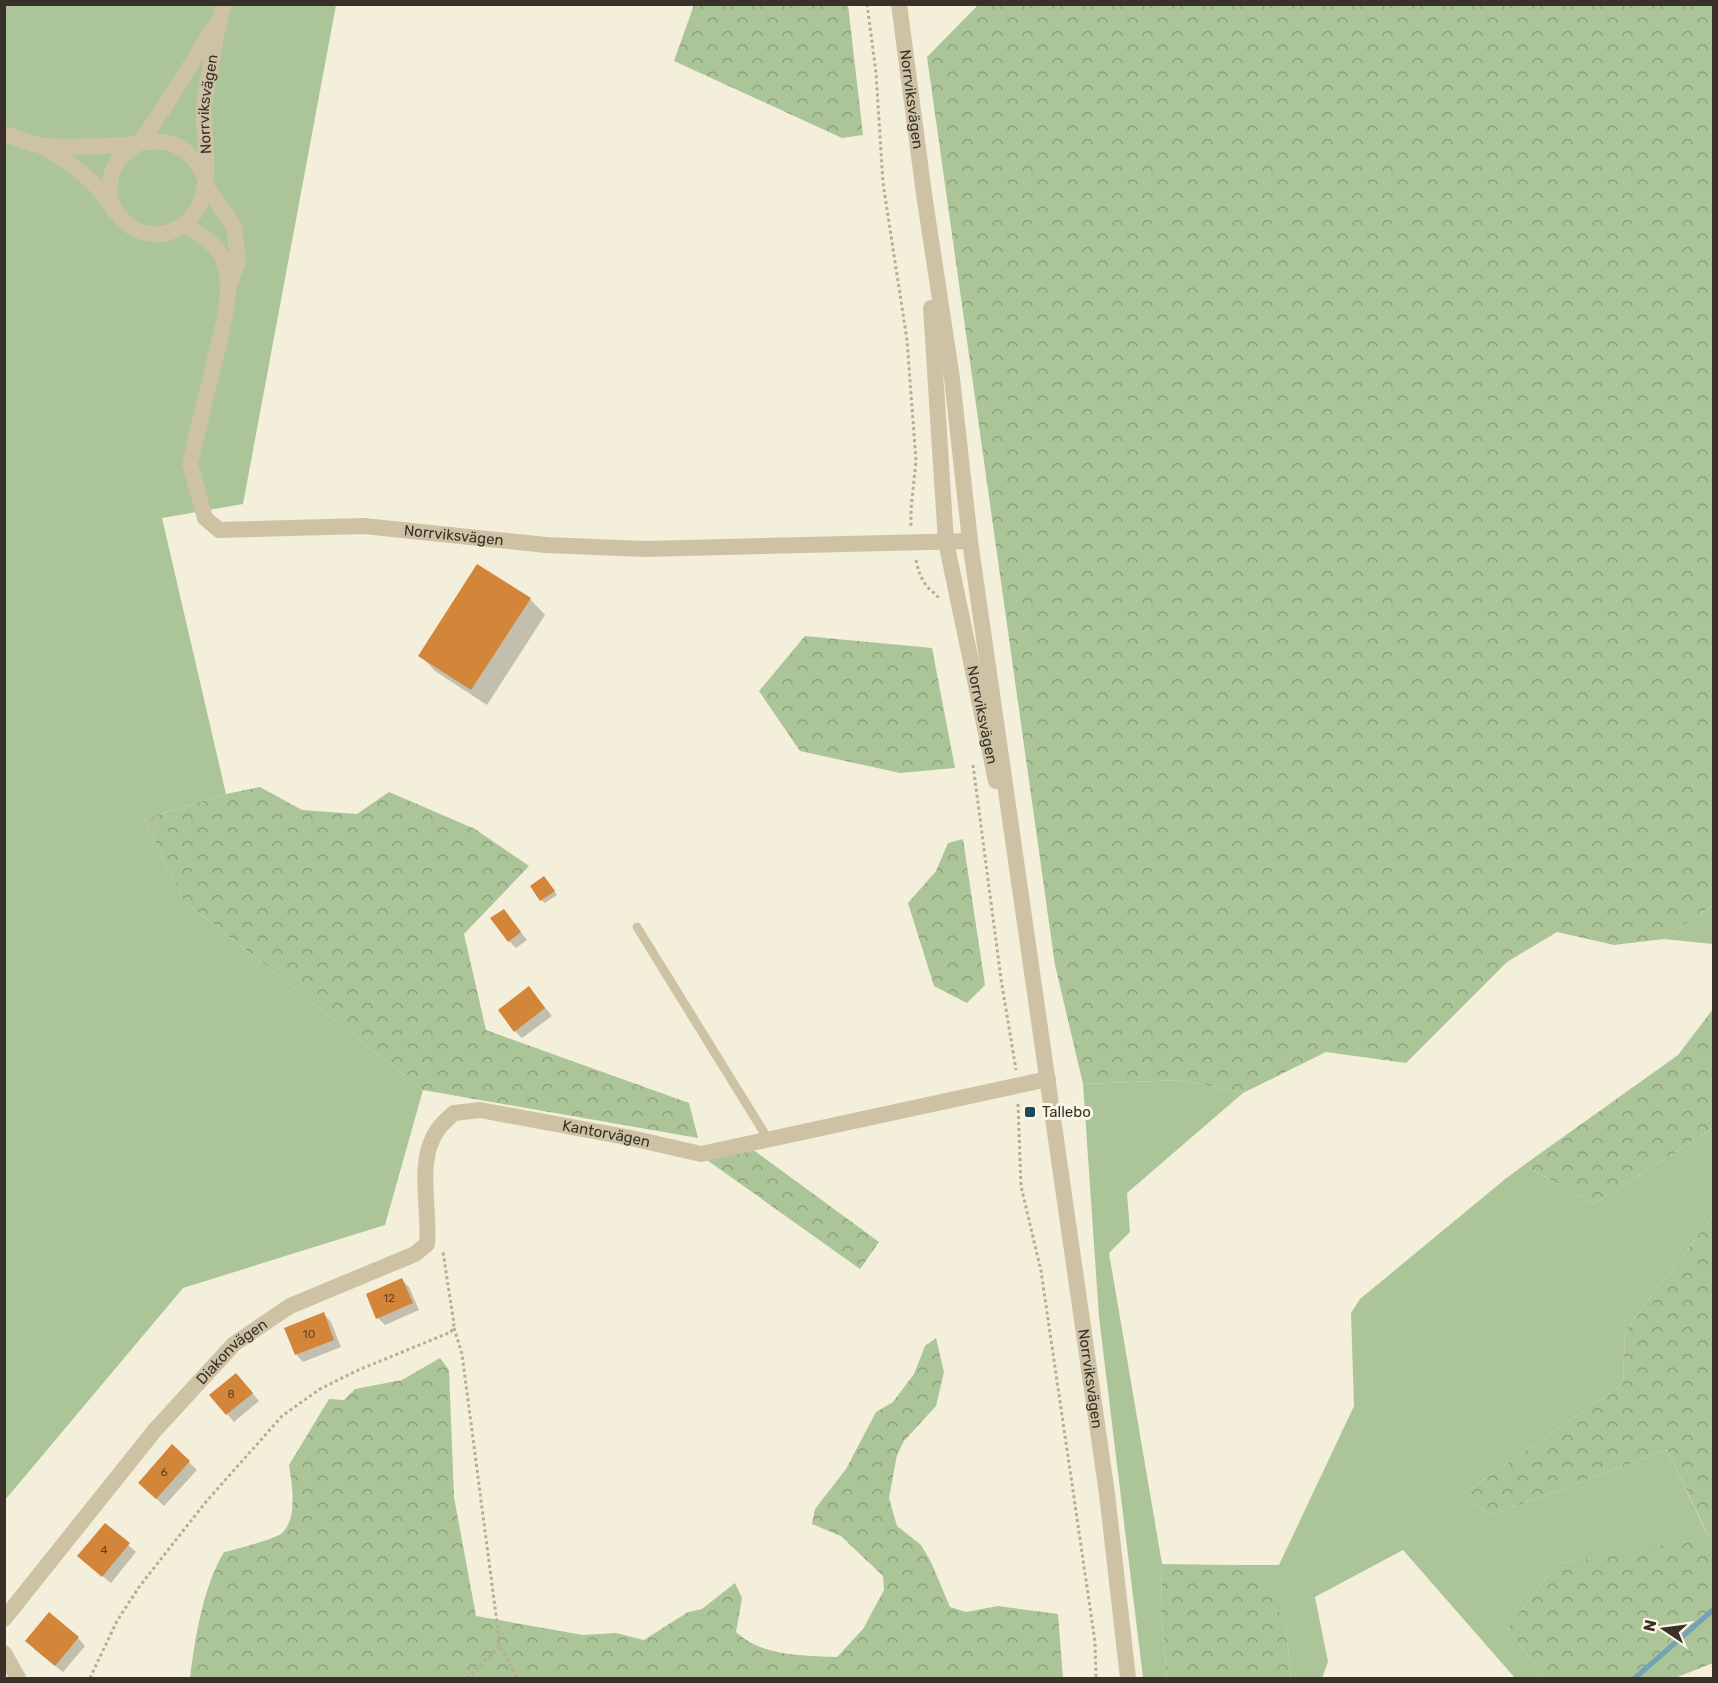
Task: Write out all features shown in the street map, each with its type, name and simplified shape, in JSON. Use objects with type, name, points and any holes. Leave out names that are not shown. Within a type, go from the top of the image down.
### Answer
[{"type":"street","name":"Norrviksvägen","points":[[899,4],[951,378],[970,541],[1107,1494],[1128,1678]]},
{"type":"street","name":"Norrviksvägen","points":[[113,206],[108,191],[115,164],[125,152],[138,144],[156,120],[221,12]]},
{"type":"street","name":"Norrviksvägen","points":[[43,146],[93,182],[124,222],[138,231],[152,234],[167,233],[182,227],[193,217],[202,201],[206,187],[204,106],[221,12]]},
{"type":"street","name":"Norrviksvägen","points":[[4,134],[43,146],[138,144],[153,141],[170,143],[183,149],[202,171],[206,187],[234,226],[238,260],[229,285],[226,312],[190,464],[205,518],[219,530],[331,525],[364,526],[546,545],[645,549],[970,541]]},
{"type":"street","name":"Norrviksvägen","points":[[924,194],[946,542],[985,733],[1021,887]]},
{"type":"street","name":"Norrviksvägen","points":[[182,227],[189,227],[200,234],[222,256],[229,285]]},
{"type":"street","name":"Norrviksvägen","points":[[951,378],[970,455],[981,537],[990,673]]},
{"type":"street","points":[[768,1139],[798,1135],[1047,1079]]},
{"type":"street","name":"Kantorvägen","points":[[444,1122],[454,1113],[480,1110],[631,1138],[701,1154],[768,1139]]},
{"type":"street","name":"Diakonvägen","points":[[4,1619],[155,1430],[234,1344],[290,1306],[415,1254],[427,1244],[429,1227],[426,1173],[428,1155],[433,1137],[444,1122]]},
{"type":"street","points":[[4,1653],[18,1678]]},
{"type":"lane","points":[[637,927],[768,1139]]},
{"type":"path","points":[[867,4],[876,73],[882,183],[907,340],[916,462],[910,509],[912,543],[919,572],[926,586],[937,595],[943,607]]},
{"type":"path","points":[[972,761],[1018,1086],[1021,1186],[1041,1271],[1095,1642],[1096,1678]]},
{"type":"path","points":[[443,1250],[454,1327],[462,1354],[500,1646],[517,1678]]},
{"type":"path","points":[[90,1678],[117,1621],[138,1587],[205,1503],[282,1416],[320,1389],[390,1356],[452,1332],[454,1327]]},
{"type":"path","points":[[467,1678],[500,1646]]},
{"type":"green space","points":[[979,4],[1713,5],[1713,905],[1664,939],[1614,945],[1557,932],[1507,962],[1406,1063],[1326,1052],[1243,1093],[1181,1080],[1083,1084],[1055,965],[927,57]]},
{"type":"green space","points":[[5,5],[336,5],[243,504],[162,518],[226,794],[144,819],[184,901],[423,1090],[385,1225],[183,1288],[5,1500]]},
{"type":"green space","points":[[694,5],[848,5],[863,135],[842,138],[674,61]]},
{"type":"green space","points":[[805,636],[932,648],[955,768],[900,773],[800,751],[759,691]]},
{"type":"green space","points":[[260,787],[302,810],[357,814],[389,792],[475,829],[529,866],[464,934],[486,1030],[689,1103],[698,1138],[423,1090],[184,901],[144,819],[226,794]]},
{"type":"green space","points":[[963,839],[985,985],[967,1003],[934,986],[908,903],[936,871],[948,843]]},
{"type":"green space","points":[[1713,905],[1713,944],[1664,939]]},
{"type":"green space","points":[[1713,1009],[1713,1128],[1594,1204],[1524,1165],[1678,1055]]},
{"type":"green space","points":[[1181,1080],[1243,1093],[1127,1193],[1130,1232],[1109,1253],[1162,1564],[1161,1610],[1167,1678],[1143,1678],[1099,1317],[1083,1084]]},
{"type":"green space","points":[[1713,1128],[1713,1216],[1625,1331],[1623,1384],[1460,1496],[1492,1515],[1667,1450],[1709,1538],[1557,1564],[1507,1628],[1545,1678],[1515,1678],[1403,1550],[1315,1597],[1328,1662],[1322,1678],[1291,1678],[1286,1626],[1234,1565],[1279,1565],[1354,1406],[1351,1313],[1360,1299],[1524,1165],[1594,1204]]},
{"type":"green space","points":[[748,1146],[879,1242],[860,1269],[707,1160]]},
{"type":"green space","points":[[1713,1216],[1713,1663],[1675,1678],[1545,1678],[1507,1628],[1557,1564],[1709,1537],[1667,1450],[1492,1515],[1460,1496],[1623,1384],[1625,1331]]},
{"type":"green space","points":[[936,1338],[944,1372],[936,1406],[904,1441],[897,1455],[889,1498],[897,1526],[921,1545],[931,1562],[950,1607],[966,1612],[998,1606],[1058,1614],[1063,1678],[190,1678],[201,1613],[217,1566],[224,1552],[272,1538],[282,1533],[287,1527],[293,1501],[289,1465],[329,1399],[344,1400],[355,1389],[402,1380],[440,1358],[449,1370],[454,1497],[476,1616],[583,1635],[616,1633],[644,1640],[688,1612],[702,1609],[735,1583],[742,1598],[736,1632],[747,1640],[758,1646],[784,1653],[837,1657],[863,1629],[884,1590],[883,1576],[841,1536],[812,1524],[815,1509],[846,1469],[876,1412],[893,1402],[914,1374],[925,1346]]},
{"type":"green space","points":[[1162,1564],[1234,1565],[1271,1596],[1286,1626],[1291,1678],[1167,1678],[1161,1610]]},
{"type":"building","points":[[477,564],[531,598],[471,690],[418,656]]},
{"type":"building","points":[[544,876],[555,891],[540,901],[530,886]]},
{"type":"building","points":[[504,909],[521,932],[508,942],[490,918]]},
{"type":"building","points":[[529,986],[545,1008],[514,1032],[498,1010]]},
{"type":"building","points":[[402,1278],[413,1303],[376,1319],[366,1294]]},
{"type":"building","points":[[324,1312],[334,1340],[295,1355],[284,1328]]},
{"type":"building","points":[[236,1373],[253,1393],[226,1415],[209,1395]]},
{"type":"building","points":[[172,1444],[190,1461],[156,1499],[138,1483]]},
{"type":"building","points":[[105,1523],[130,1543],[102,1577],[77,1556]]},
{"type":"building","points":[[49,1612],[79,1637],[55,1666],[25,1641]]},
{"type":"waterway","points":[[1635,1678],[1714,1609]]},
{"type":"place","name":"Tallebo","points":[[1030,1112]]}]
